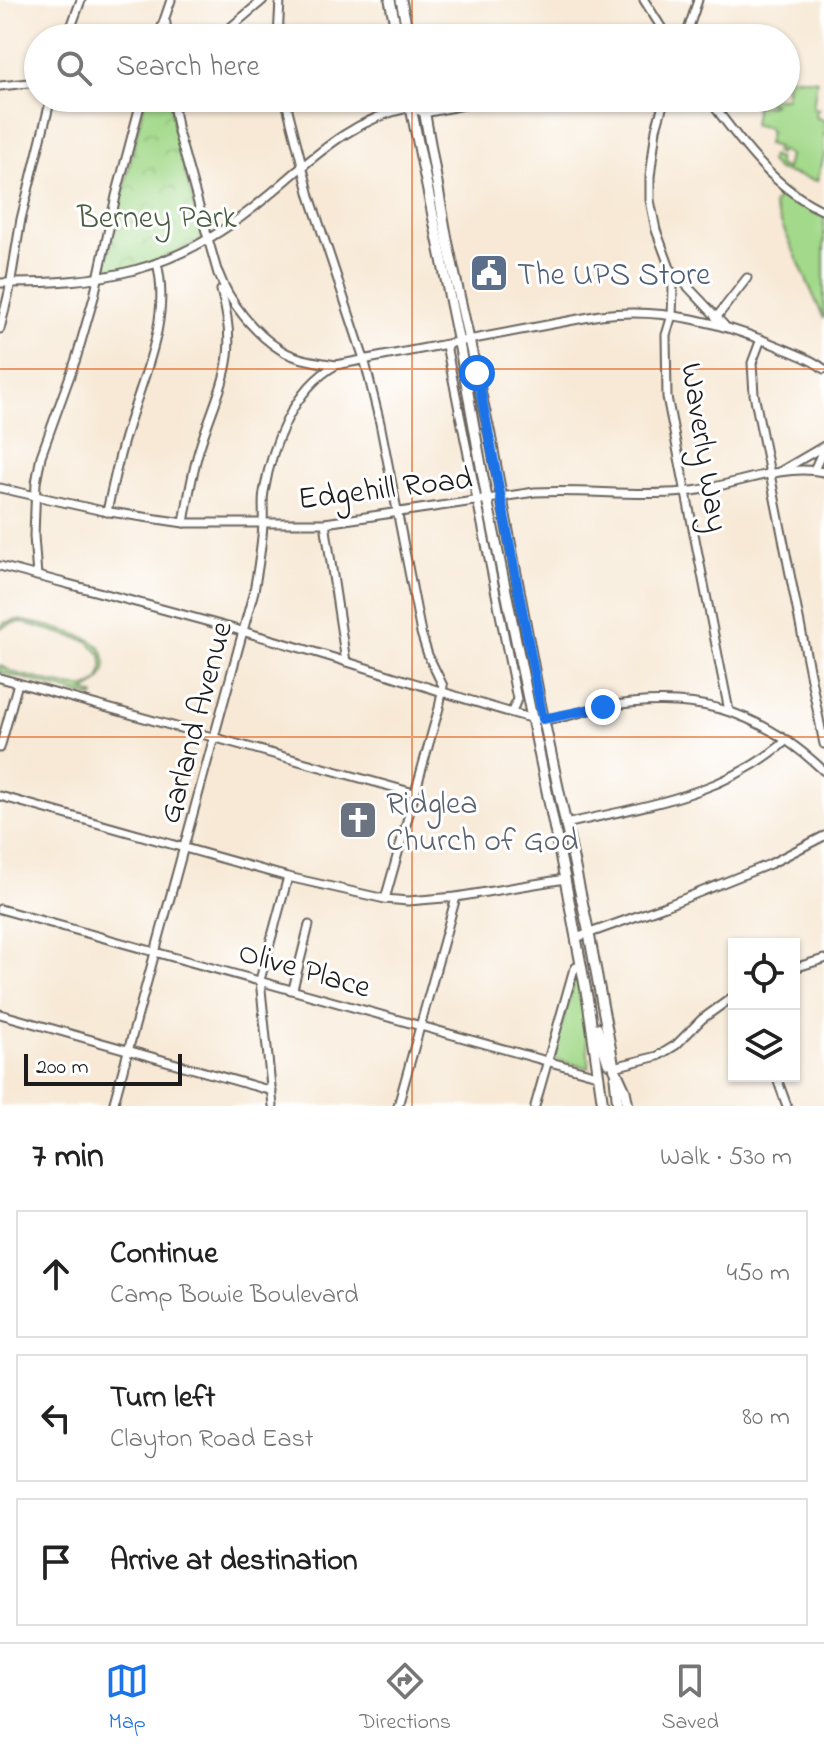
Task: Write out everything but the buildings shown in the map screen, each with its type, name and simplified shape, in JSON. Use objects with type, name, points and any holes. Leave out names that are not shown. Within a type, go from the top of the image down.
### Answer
[{"type":"main road","points":[[390,0],[395,24]]},
{"type":"main road","points":[[401,0],[406,24]]},
{"type":"main road","points":[[412,112],[532,719],[577,877],[590,939],[614,1067],[618,1106]]},
{"type":"main road","points":[[424,113],[447,240],[524,610],[560,825],[565,879],[588,1002],[601,1106]]},
{"type":"main road","points":[[432,212],[439,213],[447,240]]},
{"type":"main road","points":[[512,613],[524,610]]},
{"type":"main road","points":[[565,879],[577,877]]},
{"type":"main road","points":[[581,968],[586,962],[590,939]]},
{"type":"main road","points":[[581,968],[591,973],[598,1003],[605,1015]]},
{"type":"main road","points":[[588,1002],[607,1061],[614,1067],[628,1106]]},
{"type":"street","points":[[72,24],[81,0]]},
{"type":"street","points":[[162,24],[171,0]]},
{"type":"street","points":[[235,24],[263,0]]},
{"type":"street","points":[[279,24],[280,0]]},
{"type":"street","points":[[644,0],[660,24]]},
{"type":"street","points":[[691,24],[698,0]]},
{"type":"street","points":[[165,16],[166,24]]},
{"type":"street","points":[[0,86],[24,83]]},
{"type":"street","points":[[0,329],[21,219],[48,112]]},
{"type":"street","points":[[37,576],[34,496],[41,456],[76,359],[139,112]]},
{"type":"street","points":[[174,112],[207,240],[224,288],[238,308],[280,349],[336,365],[613,314],[672,315],[724,325],[808,359],[824,369]]},
{"type":"street","points":[[288,112],[301,167],[365,362],[421,633],[442,691],[385,899]]},
{"type":"street","points":[[0,283],[63,283],[98,279],[157,263],[207,240],[251,210],[342,134],[386,112]]},
{"type":"street","points":[[424,113],[429,112]]},
{"type":"street","name":"Waverly Way","points":[[662,112],[651,154],[650,200],[656,230],[670,268],[672,315],[666,335],[665,379],[729,711]]},
{"type":"street","points":[[719,112],[781,183],[807,203],[824,211]]},
{"type":"street","points":[[107,512],[127,430],[157,335],[162,293],[157,263]]},
{"type":"street","points":[[670,268],[724,325]]},
{"type":"street","points":[[184,523],[194,469],[222,391],[228,361],[230,328],[218,272]]},
{"type":"street","points":[[716,318],[747,278]]},
{"type":"street","points":[[761,339],[752,363],[752,377],[824,744]]},
{"type":"street","points":[[446,345],[517,699],[512,712]]},
{"type":"street","name":"Garland Avenue","points":[[113,1106],[256,580],[263,495],[284,425],[312,383],[336,365]]},
{"type":"street","points":[[814,470],[824,447]]},
{"type":"street","points":[[781,471],[824,447]]},
{"type":"street","name":"Edgehill Road","points":[[0,488],[107,512],[184,523],[325,523],[477,503],[502,496],[563,491],[637,495],[686,492],[781,471],[824,472]]},
{"type":"street","points":[[325,523],[346,662]]},
{"type":"street","points":[[0,566],[242,632],[532,719],[611,706],[669,701],[729,711],[756,721],[787,740],[824,771]]},
{"type":"street","points":[[0,678],[414,793]]},
{"type":"street","points":[[0,748],[18,683]]},
{"type":"street","points":[[560,825],[708,788],[752,767],[787,740]]},
{"type":"street","points":[[0,796],[288,877],[385,899],[408,901],[456,897],[565,879]]},
{"type":"street","points":[[576,938],[590,939],[770,864],[824,836]]},
{"type":"street","points":[[273,1106],[260,980],[288,877]]},
{"type":"street","points":[[398,1106],[456,897]]},
{"type":"street","name":"Olive Place","points":[[0,909],[597,1075]]},
{"type":"street","points":[[293,989],[309,925]]},
{"type":"street","points":[[800,966],[824,959]]},
{"type":"street","points":[[535,1106],[573,972],[576,967],[581,968]]},
{"type":"street","points":[[614,1067],[658,1056],[676,1045],[702,1019],[728,1000]]},
{"type":"street","points":[[0,1014],[272,1091]]},
{"type":"street","points":[[778,1082],[787,1106]]},
{"type":"green space","points":[[800,78],[817,80],[813,108],[819,109],[817,118],[824,120],[824,156],[817,181],[778,170],[769,161],[772,156],[778,159],[778,165],[786,169],[789,155],[780,150],[779,154],[775,152],[777,147],[767,144],[770,132],[767,127],[753,125],[755,112],[800,112]]},
{"type":"green space","name":"Berney Park","points":[[142,112],[172,112],[202,240],[143,267],[107,274],[105,271]]},
{"type":"green space","points":[[784,191],[813,212],[824,216],[824,319],[773,205]]},
{"type":"green space","points":[[16,620],[68,632],[97,644],[104,654],[105,670],[97,683],[84,691],[95,695],[94,698],[0,672],[0,665],[26,676],[74,687],[93,685],[99,679],[101,655],[88,641],[20,622],[0,629],[4,623]]},
{"type":"green space","points":[[578,978],[585,1015],[589,1068],[553,1059],[574,980]]},
{"type":"place","name":"The UPS Store","points":[[489,273]]},
{"type":"place","name":"Ridglea Church of God","points":[[358,820]]},
{"type":"route","points":[[477,373],[543,719],[603,707]]}]
